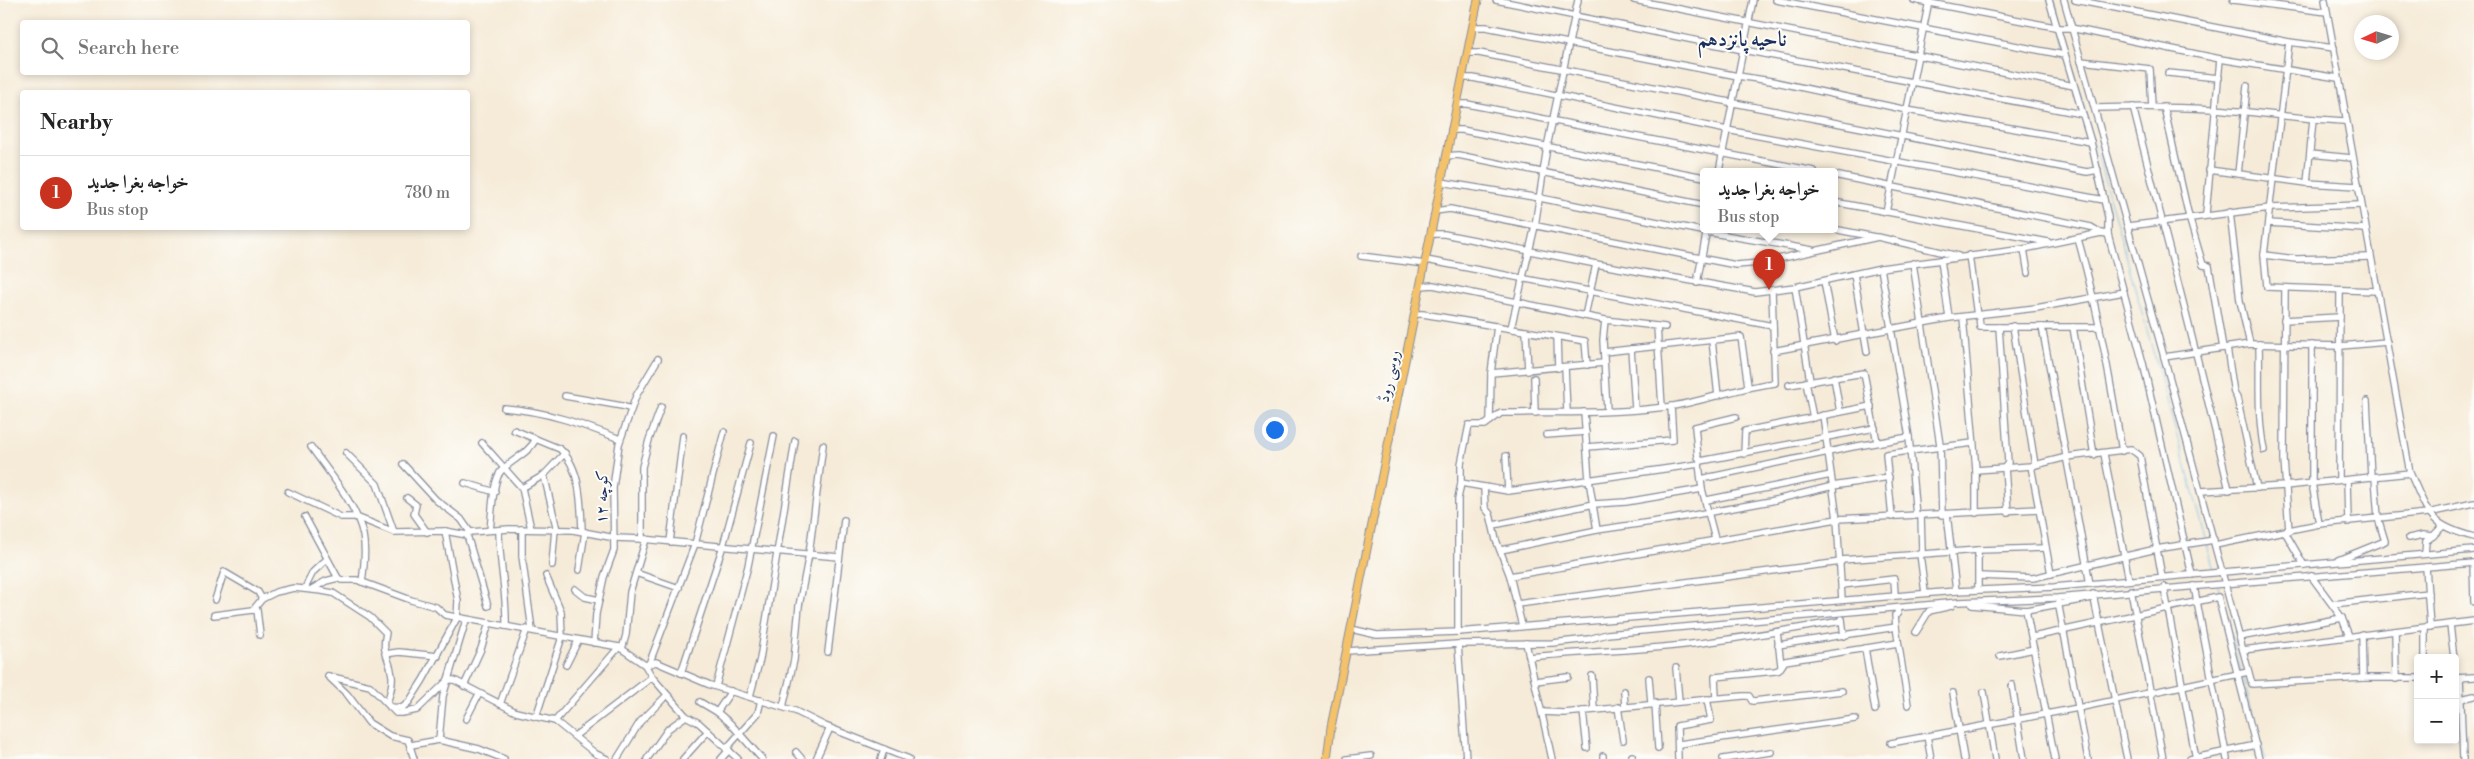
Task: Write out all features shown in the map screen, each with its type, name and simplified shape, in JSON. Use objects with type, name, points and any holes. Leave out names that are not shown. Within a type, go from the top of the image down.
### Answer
[{"type":"main road","name":"روسی روڈ","points":[[1328,759],[1351,629],[1478,0]]},
{"type":"street","points":[[1496,0],[1743,50],[2082,114]]},
{"type":"street","points":[[1511,328],[1535,226],[1547,147],[1578,0]]},
{"type":"street","points":[[1634,0],[2074,86]]},
{"type":"street","points":[[1720,168],[1754,0]]},
{"type":"street","points":[[1776,0],[2064,55]]},
{"type":"street","points":[[1914,0],[2060,28],[2071,28],[2220,59],[2338,78]]},
{"type":"street","points":[[2049,0],[2060,28],[2064,55],[2098,170],[2108,217],[2108,234],[2143,363],[2192,575]]},
{"type":"street","points":[[2064,0],[2128,226],[2243,650],[2243,673],[2252,684],[2362,678],[2414,678]]},
{"type":"street","points":[[2075,0],[2289,42],[2334,48]]},
{"type":"street","points":[[2232,0],[2327,12]]},
{"type":"street","points":[[2325,0],[2410,473],[2428,513],[2442,527],[2474,537]]},
{"type":"street","points":[[1886,212],[1929,2]]},
{"type":"street","points":[[1472,27],[1486,27],[1771,81],[1907,110],[2091,142]]},
{"type":"street","points":[[2289,42],[2282,117],[2264,255],[2267,287],[2376,291]]},
{"type":"street","points":[[1468,53],[1478,53],[1733,102],[2087,172],[2098,170]]},
{"type":"street","points":[[2206,214],[2220,59]]},
{"type":"street","points":[[2081,61],[2150,69],[2152,107]]},
{"type":"street","points":[[2168,72],[2219,78]]},
{"type":"street","points":[[1462,78],[1473,78],[1896,163],[2002,180],[2104,200]]},
{"type":"street","points":[[2238,174],[2247,86]]},
{"type":"street","points":[[1457,104],[1468,104],[1799,168]]},
{"type":"street","points":[[2133,107],[2197,353],[2229,490]]},
{"type":"street","points":[[2095,108],[2164,107],[2346,121]]},
{"type":"street","points":[[2164,107],[2189,217],[2203,265],[2209,266],[2234,393],[2237,398],[2257,488]]},
{"type":"street","points":[[2307,183],[2313,119]]},
{"type":"street","points":[[1452,130],[1700,176]]},
{"type":"street","points":[[2310,154],[2352,158]]},
{"type":"street","points":[[1446,156],[1458,155],[1700,204]]},
{"type":"street","points":[[2209,170],[2307,183],[2357,186]]},
{"type":"street","points":[[1838,176],[2091,227],[2101,233]]},
{"type":"street","points":[[1441,182],[1540,198],[1700,229]]},
{"type":"street","points":[[1838,203],[2052,243]]},
{"type":"street","points":[[2128,226],[2206,214],[2270,208],[2361,205]]},
{"type":"street","points":[[1435,210],[1450,209],[1736,264],[1760,263],[1878,237]]},
{"type":"street","points":[[2230,212],[2240,301],[2250,344]]},
{"type":"street","points":[[2268,222],[2365,228]]},
{"type":"street","points":[[1838,230],[1962,256]]},
{"type":"street","points":[[1697,283],[1706,233]]},
{"type":"street","points":[[1724,233],[1817,250]]},
{"type":"street","points":[[1431,234],[1444,234],[1736,290],[1772,291],[1795,288],[1881,268],[1941,260],[1969,254],[2024,249],[2101,233],[2108,234]]},
{"type":"street","points":[[2078,239],[2094,297],[2106,353],[2122,451]]},
{"type":"street","points":[[2024,249],[2028,273]]},
{"type":"street","points":[[1969,254],[1980,327],[2100,327]]},
{"type":"street","points":[[2264,255],[2296,259],[2370,257]]},
{"type":"street","points":[[1361,256],[1426,262],[1522,276],[1773,326]]},
{"type":"street","points":[[1941,260],[1949,318]]},
{"type":"street","points":[[1913,263],[1940,446],[1944,514],[1956,591]]},
{"type":"street","points":[[1585,316],[1596,264]]},
{"type":"street","points":[[1881,268],[1909,437],[1909,450],[1919,516],[1922,551],[1920,554],[1925,593]]},
{"type":"street","points":[[1854,274],[1867,352]]},
{"type":"street","points":[[1824,281],[1835,341]]},
{"type":"street","points":[[1421,286],[1433,284],[1606,320],[1666,327]]},
{"type":"street","points":[[1795,288],[1806,346],[1813,418]]},
{"type":"street","points":[[2285,288],[2285,486],[2287,532],[2289,544],[2304,565]]},
{"type":"street","points":[[2339,480],[2340,290]]},
{"type":"street","points":[[1458,632],[1458,499],[1461,483],[1461,464],[1470,426],[1481,426],[1501,413],[1584,412],[1662,407],[1718,396],[1748,386],[1775,383],[1772,291]]},
{"type":"street","points":[[1773,351],[1835,341],[1949,318],[1978,316],[2124,292]]},
{"type":"street","points":[[1415,314],[1585,341],[1587,365]]},
{"type":"street","points":[[1963,317],[1976,470],[1976,513]]},
{"type":"street","points":[[2284,320],[2340,317]]},
{"type":"street","points":[[1606,320],[1604,363],[1607,411]]},
{"type":"street","points":[[1490,421],[1491,373],[1497,326]]},
{"type":"street","points":[[1657,326],[1662,407]]},
{"type":"street","points":[[2013,326],[2039,509],[2051,574]]},
{"type":"street","points":[[1999,327],[2008,463],[2005,467],[2008,512]]},
{"type":"street","points":[[2042,327],[2090,584]]},
{"type":"street","points":[[2073,327],[2094,456]]},
{"type":"street","points":[[1526,331],[1528,371]]},
{"type":"street","points":[[1556,337],[1558,368]]},
{"type":"street","points":[[1604,352],[1741,338],[1748,386]]},
{"type":"street","points":[[1712,340],[1718,396]]},
{"type":"street","points":[[2164,357],[2250,344],[2284,343],[2341,346],[2387,342]]},
{"type":"street","points":[[2259,344],[2261,399],[2258,422],[2264,450]]},
{"type":"street","points":[[2312,345],[2312,483],[2319,524]]},
{"type":"street","points":[[1631,349],[1636,409]]},
{"type":"street","name":"کوچه ۱۲","points":[[594,643],[599,600],[614,550],[613,488],[620,439],[636,396],[658,359]]},
{"type":"street","points":[[1491,373],[1604,363]]},
{"type":"street","points":[[1565,367],[1567,412]]},
{"type":"street","points":[[1789,385],[1864,373],[1877,442]]},
{"type":"street","points":[[1834,377],[1840,412]]},
{"type":"street","points":[[1534,378],[1535,413]]},
{"type":"street","points":[[566,396],[631,409]]},
{"type":"street","points":[[2332,562],[2385,541],[2378,518],[2367,401]]},
{"type":"street","points":[[1587,447],[1673,440],[1671,406]]},
{"type":"street","points":[[1744,454],[1745,431],[1871,406]]},
{"type":"street","points":[[555,720],[621,648],[626,635],[630,592],[644,539],[642,466],[661,407]]},
{"type":"street","points":[[504,408],[533,410],[559,416],[620,439]]},
{"type":"street","points":[[1584,412],[1589,480],[1597,530]]},
{"type":"street","points":[[1824,415],[1841,561],[1842,600]]},
{"type":"street","points":[[1715,539],[1707,500],[1702,489],[1695,427],[1736,418]]},
{"type":"street","points":[[1461,483],[1508,490],[1589,480],[1700,463],[1875,428]]},
{"type":"street","points":[[514,430],[560,449],[565,453],[577,482],[584,531],[579,570]]},
{"type":"street","points":[[647,664],[695,544],[724,432]]},
{"type":"street","points":[[1546,435],[1586,432]]},
{"type":"street","points":[[670,542],[683,436]]},
{"type":"street","points":[[716,686],[751,548],[774,436]]},
{"type":"street","points":[[1701,479],[1909,437]]},
{"type":"street","points":[[490,530],[494,492],[499,476],[504,468],[531,448],[536,439]]},
{"type":"street","points":[[750,696],[760,659],[795,441]]},
{"type":"street","points":[[482,443],[522,488],[532,529]]},
{"type":"street","points":[[681,673],[723,546],[751,443]]},
{"type":"street","points":[[1892,517],[1886,454],[1974,443]]},
{"type":"street","points":[[783,707],[794,660],[799,606],[809,554],[823,445]]},
{"type":"street","points":[[311,447],[349,500],[356,517],[363,537],[362,582]]},
{"type":"street","points":[[1976,470],[2033,465],[2066,457],[2094,456],[2132,449],[2140,456],[2162,577]]},
{"type":"street","points":[[346,453],[377,484],[394,532]]},
{"type":"street","points":[[522,488],[544,475],[565,453]]},
{"type":"street","points":[[2104,454],[2130,580]]},
{"type":"street","points":[[1506,456],[1508,490]]},
{"type":"street","points":[[403,464],[436,500],[461,519],[468,533],[488,606]]},
{"type":"street","points":[[2200,491],[2285,486],[2410,473]]},
{"type":"street","points":[[544,475],[556,530],[552,565]]},
{"type":"street","points":[[1707,500],[1832,475]]},
{"type":"street","points":[[1501,550],[1597,530],[1787,498],[1833,486],[1889,477]]},
{"type":"street","points":[[2347,480],[2348,522]]},
{"type":"street","points":[[465,482],[494,492]]},
{"type":"street","points":[[1484,487],[1485,508],[1490,514],[1510,576],[1522,626]]},
{"type":"street","points":[[1494,525],[1594,504],[1626,502],[1702,489]]},
{"type":"street","points":[[288,492],[341,517],[356,517],[394,532],[445,531],[468,533],[522,529],[584,531],[614,538],[751,548],[778,553],[839,557]]},
{"type":"street","points":[[407,498],[416,505],[414,514],[427,532]]},
{"type":"street","points":[[1979,576],[2027,578],[2156,549],[2204,541],[2214,543],[2287,532],[2319,524],[2428,513],[2474,504]]},
{"type":"street","points":[[1510,576],[1836,519],[2039,509]]},
{"type":"street","points":[[305,517],[338,578]]},
{"type":"street","points":[[828,652],[844,520]]},
{"type":"street","points":[[2425,554],[2426,541],[2442,527]]},
{"type":"street","points":[[500,704],[529,630],[522,556],[522,529]]},
{"type":"street","points":[[499,530],[499,554],[507,611],[506,626]]},
{"type":"street","points":[[388,705],[402,708],[410,702],[438,656],[457,618],[458,601],[445,531]]},
{"type":"street","points":[[2409,538],[2422,535],[2433,536]]},
{"type":"street","points":[[1517,604],[1841,561],[1978,550],[2046,548]]},
{"type":"street","points":[[1978,550],[1978,590]]},
{"type":"street","points":[[1351,629],[1378,635],[1458,632],[1925,593],[2090,584],[2474,550]]},
{"type":"street","points":[[305,588],[314,572],[327,558]]},
{"type":"street","points":[[1347,651],[1458,644],[1572,642],[1606,634],[1959,602],[2058,601],[2131,590],[2473,563],[2474,602]]},
{"type":"street","points":[[2425,654],[2428,628],[2426,567]]},
{"type":"street","points":[[2232,571],[2228,577],[2233,583]]},
{"type":"street","points":[[215,600],[224,572],[258,592],[262,599]]},
{"type":"street","points":[[636,573],[679,588]]},
{"type":"street","points":[[2207,585],[2211,578],[2209,573]]},
{"type":"street","points":[[536,717],[562,637],[561,611],[546,576]]},
{"type":"street","points":[[2311,576],[2342,618],[2349,636]]},
{"type":"street","points":[[312,589],[326,581],[338,578],[362,582],[411,600],[436,606],[444,615],[621,648],[647,664],[652,677],[686,716],[708,730],[738,759]]},
{"type":"street","points":[[1842,585],[1894,580],[1896,596]]},
{"type":"street","points":[[2194,586],[2228,759]]},
{"type":"street","points":[[2164,587],[2194,759],[2256,745]]},
{"type":"street","points":[[253,610],[262,599],[276,592],[305,588],[333,594],[383,628],[386,633],[385,654],[392,675],[388,705]]},
{"type":"street","points":[[575,589],[584,597],[599,600]]},
{"type":"street","points":[[2131,590],[2163,759]]},
{"type":"street","points":[[2333,604],[2428,593]]},
{"type":"street","points":[[2094,596],[2126,759]]},
{"type":"street","points":[[2033,638],[2197,600],[2218,598],[2243,673],[2259,759]]},
{"type":"street","points":[[1916,632],[1930,611],[1960,604],[2026,610],[2058,601]]},
{"type":"street","points":[[2058,601],[2088,759]]},
{"type":"street","points":[[1898,608],[1898,614],[1895,615],[1896,627],[1908,705]]},
{"type":"street","points":[[214,615],[257,610],[260,635]]},
{"type":"street","points":[[1722,610],[1723,623]]},
{"type":"street","points":[[2026,610],[2033,638],[2055,759]]},
{"type":"street","points":[[1842,613],[1844,636]]},
{"type":"street","points":[[2239,637],[2342,618]]},
{"type":"street","points":[[439,740],[443,696],[466,620]]},
{"type":"street","points":[[1530,657],[1599,650],[1652,648],[1777,632],[1842,621]]},
{"type":"street","points":[[2243,650],[2474,621]]},
{"type":"street","points":[[464,686],[481,649],[489,623]]},
{"type":"street","points":[[2450,624],[2454,654]]},
{"type":"street","points":[[1778,645],[1896,627]]},
{"type":"street","points":[[2395,631],[2396,679]]},
{"type":"street","points":[[1716,698],[1715,678],[1780,670],[1777,632]]},
{"type":"street","points":[[2362,634],[2362,678]]},
{"type":"street","points":[[566,665],[578,641]]},
{"type":"street","points":[[1526,642],[1552,759]]},
{"type":"street","points":[[1781,664],[1785,661],[1898,643]]},
{"type":"street","points":[[1458,644],[1466,759]]},
{"type":"street","points":[[1865,648],[1875,710]]},
{"type":"street","points":[[2000,656],[2034,650]]},
{"type":"street","points":[[385,654],[398,652],[438,656]]},
{"type":"street","points":[[647,664],[656,662],[716,686],[783,707],[909,759]]},
{"type":"street","points":[[1676,668],[1679,701]]},
{"type":"street","points":[[1890,743],[2045,712],[2078,708],[2243,673]]},
{"type":"street","points":[[414,759],[408,740],[390,736],[369,723],[347,694],[328,676],[370,686],[396,713],[417,710],[448,680]]},
{"type":"street","points":[[1535,681],[1568,676]]},
{"type":"street","points":[[1592,676],[1594,709]]},
{"type":"street","points":[[576,735],[652,677]]},
{"type":"street","points":[[2459,678],[2474,677]]},
{"type":"street","points":[[1649,678],[1658,748]]},
{"type":"street","points":[[448,680],[516,712],[555,720],[603,758]]},
{"type":"street","points":[[2012,684],[2024,759]]},
{"type":"street","points":[[2459,688],[2463,759]]},
{"type":"street","points":[[1542,712],[1583,711],[1653,703],[1749,696],[1754,701],[1842,690]]},
{"type":"street","points":[[717,712],[732,691]]},
{"type":"street","points":[[1624,691],[1625,706]]},
{"type":"street","points":[[1984,692],[1995,759]]},
{"type":"street","points":[[1953,693],[1964,759]]},
{"type":"street","points":[[466,719],[479,694]]},
{"type":"street","points":[[617,759],[640,722],[667,695]]},
{"type":"street","points":[[2461,699],[2474,696]]},
{"type":"street","points":[[1678,759],[1678,725],[1711,720],[1708,699]]},
{"type":"street","points":[[721,759],[758,713],[761,700]]},
{"type":"street","points":[[700,702],[717,712],[762,759]]},
{"type":"street","points":[[1618,707],[1623,740]]},
{"type":"street","points":[[1583,711],[1587,748]]},
{"type":"street","points":[[647,759],[668,729],[686,716]]},
{"type":"street","points":[[1679,744],[1855,719]]},
{"type":"street","points":[[816,759],[830,728]]},
{"type":"street","points":[[683,759],[708,730]]},
{"type":"street","points":[[1928,736],[1931,759]]},
{"type":"street","points":[[411,745],[439,740],[479,749],[504,759]]},
{"type":"street","points":[[881,759],[884,749]]},
{"type":"street","points":[[796,752],[802,759]]},
{"type":"street","points":[[1723,759],[1770,752]]},
{"type":"street","points":[[1347,759],[1371,756]]},
{"type":"waterway","points":[[2054,0],[2061,26]]},
{"type":"waterway","points":[[2062,30],[2088,122]]},
{"type":"waterway","points":[[2094,143],[2206,538]]},
{"type":"waterway","points":[[2207,545],[2214,570]]},
{"type":"waterway","points":[[2218,586],[2241,671]]},
{"type":"waterway","points":[[2242,675],[2265,759]]},
{"type":"place","name":"خواجه بغرا جدید","points":[[1769,290]]},
{"type":"district","name":"ناحیه پانزدهم","points":[[1742,39]]}]
